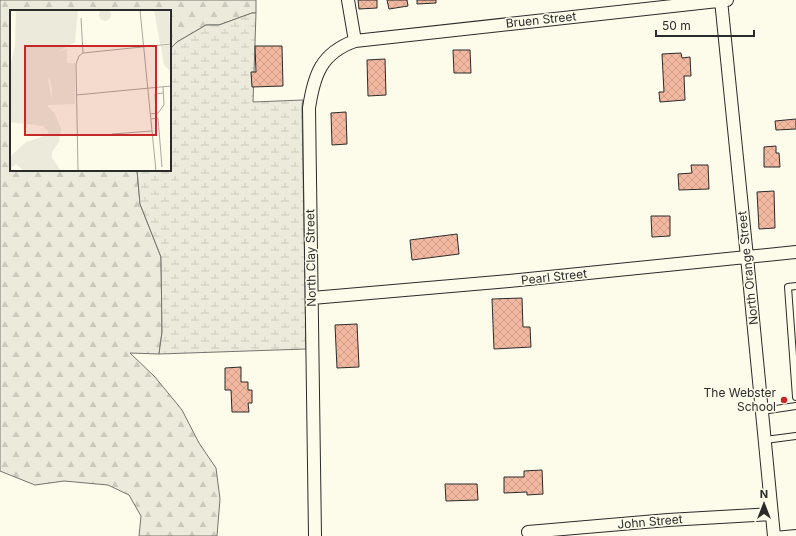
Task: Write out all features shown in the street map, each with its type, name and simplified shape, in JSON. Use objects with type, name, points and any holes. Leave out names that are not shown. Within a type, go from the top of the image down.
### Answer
[{"type":"street","points":[[348,0],[355,41]]},
{"type":"street","name":"Bruen Street","points":[[355,41],[723,0]]},
{"type":"street","name":"North Orange Street","points":[[723,0],[774,536]]},
{"type":"street","name":"North Clay Street","points":[[315,536],[309,108],[311,91],[319,69],[334,51],[355,41]]},
{"type":"street","name":"Pearl Street","points":[[312,298],[509,282],[796,252]]},
{"type":"street","name":"John Street","points":[[528,532],[668,520],[772,514]]},
{"type":"lane","points":[[796,286],[788,287],[796,396]]},
{"type":"lane","points":[[762,411],[796,406]]},
{"type":"lane","points":[[764,440],[796,436]]},
{"type":"lane","points":[[774,536],[796,533]]},
{"type":"green space","points":[[0,0],[256,0],[256,13],[252,13],[219,25],[206,25],[177,42],[171,48],[171,10],[10,10],[10,171],[137,171],[140,204],[161,257],[162,332],[159,354],[130,353],[155,377],[182,410],[199,443],[216,468],[220,499],[217,536],[139,536],[141,516],[129,495],[108,485],[64,481],[35,485],[0,471]]},
{"type":"green space","points":[[252,13],[256,13],[253,102],[303,100],[306,349],[159,354],[162,332],[161,257],[140,204],[137,171],[171,171],[171,48],[177,42],[206,25],[219,25]]},
{"type":"building","points":[[358,0],[377,0],[377,8],[359,9]]},
{"type":"building","points":[[387,0],[407,0],[408,6],[389,9]]},
{"type":"building","points":[[417,0],[436,0],[436,3],[417,4]]},
{"type":"building","points":[[255,46],[282,46],[283,86],[252,87],[251,72],[256,72]]},
{"type":"building","points":[[453,50],[470,50],[471,73],[454,73]]},
{"type":"building","points":[[681,53],[682,58],[690,57],[691,76],[684,76],[685,100],[660,102],[659,92],[664,92],[662,54]]},
{"type":"building","points":[[385,59],[386,95],[368,96],[367,60]]},
{"type":"building","points":[[346,112],[347,144],[332,145],[331,113]]},
{"type":"building","points":[[796,119],[796,129],[776,130],[775,121]]},
{"type":"building","points":[[776,146],[776,153],[779,153],[780,167],[764,167],[764,147]]},
{"type":"building","points":[[691,165],[708,165],[709,189],[679,190],[678,174],[692,173]]},
{"type":"building","points":[[774,191],[775,228],[759,229],[757,192]]},
{"type":"building","points":[[651,216],[670,216],[670,236],[652,237]]},
{"type":"building","points":[[457,234],[459,254],[412,260],[410,240]]},
{"type":"building","points":[[522,298],[523,327],[530,327],[531,347],[494,349],[492,299]]},
{"type":"building","points":[[357,324],[359,367],[337,368],[335,325]]},
{"type":"building","points":[[241,367],[241,382],[248,382],[248,390],[252,390],[252,403],[248,403],[249,412],[232,412],[231,390],[225,390],[225,368]]},
{"type":"building","points":[[542,470],[543,494],[527,495],[527,492],[504,493],[504,477],[524,477],[524,471]]},
{"type":"building","points":[[445,484],[477,484],[478,500],[446,501]]},
{"type":"place","name":"The Webster School","points":[[784,400]]}]
